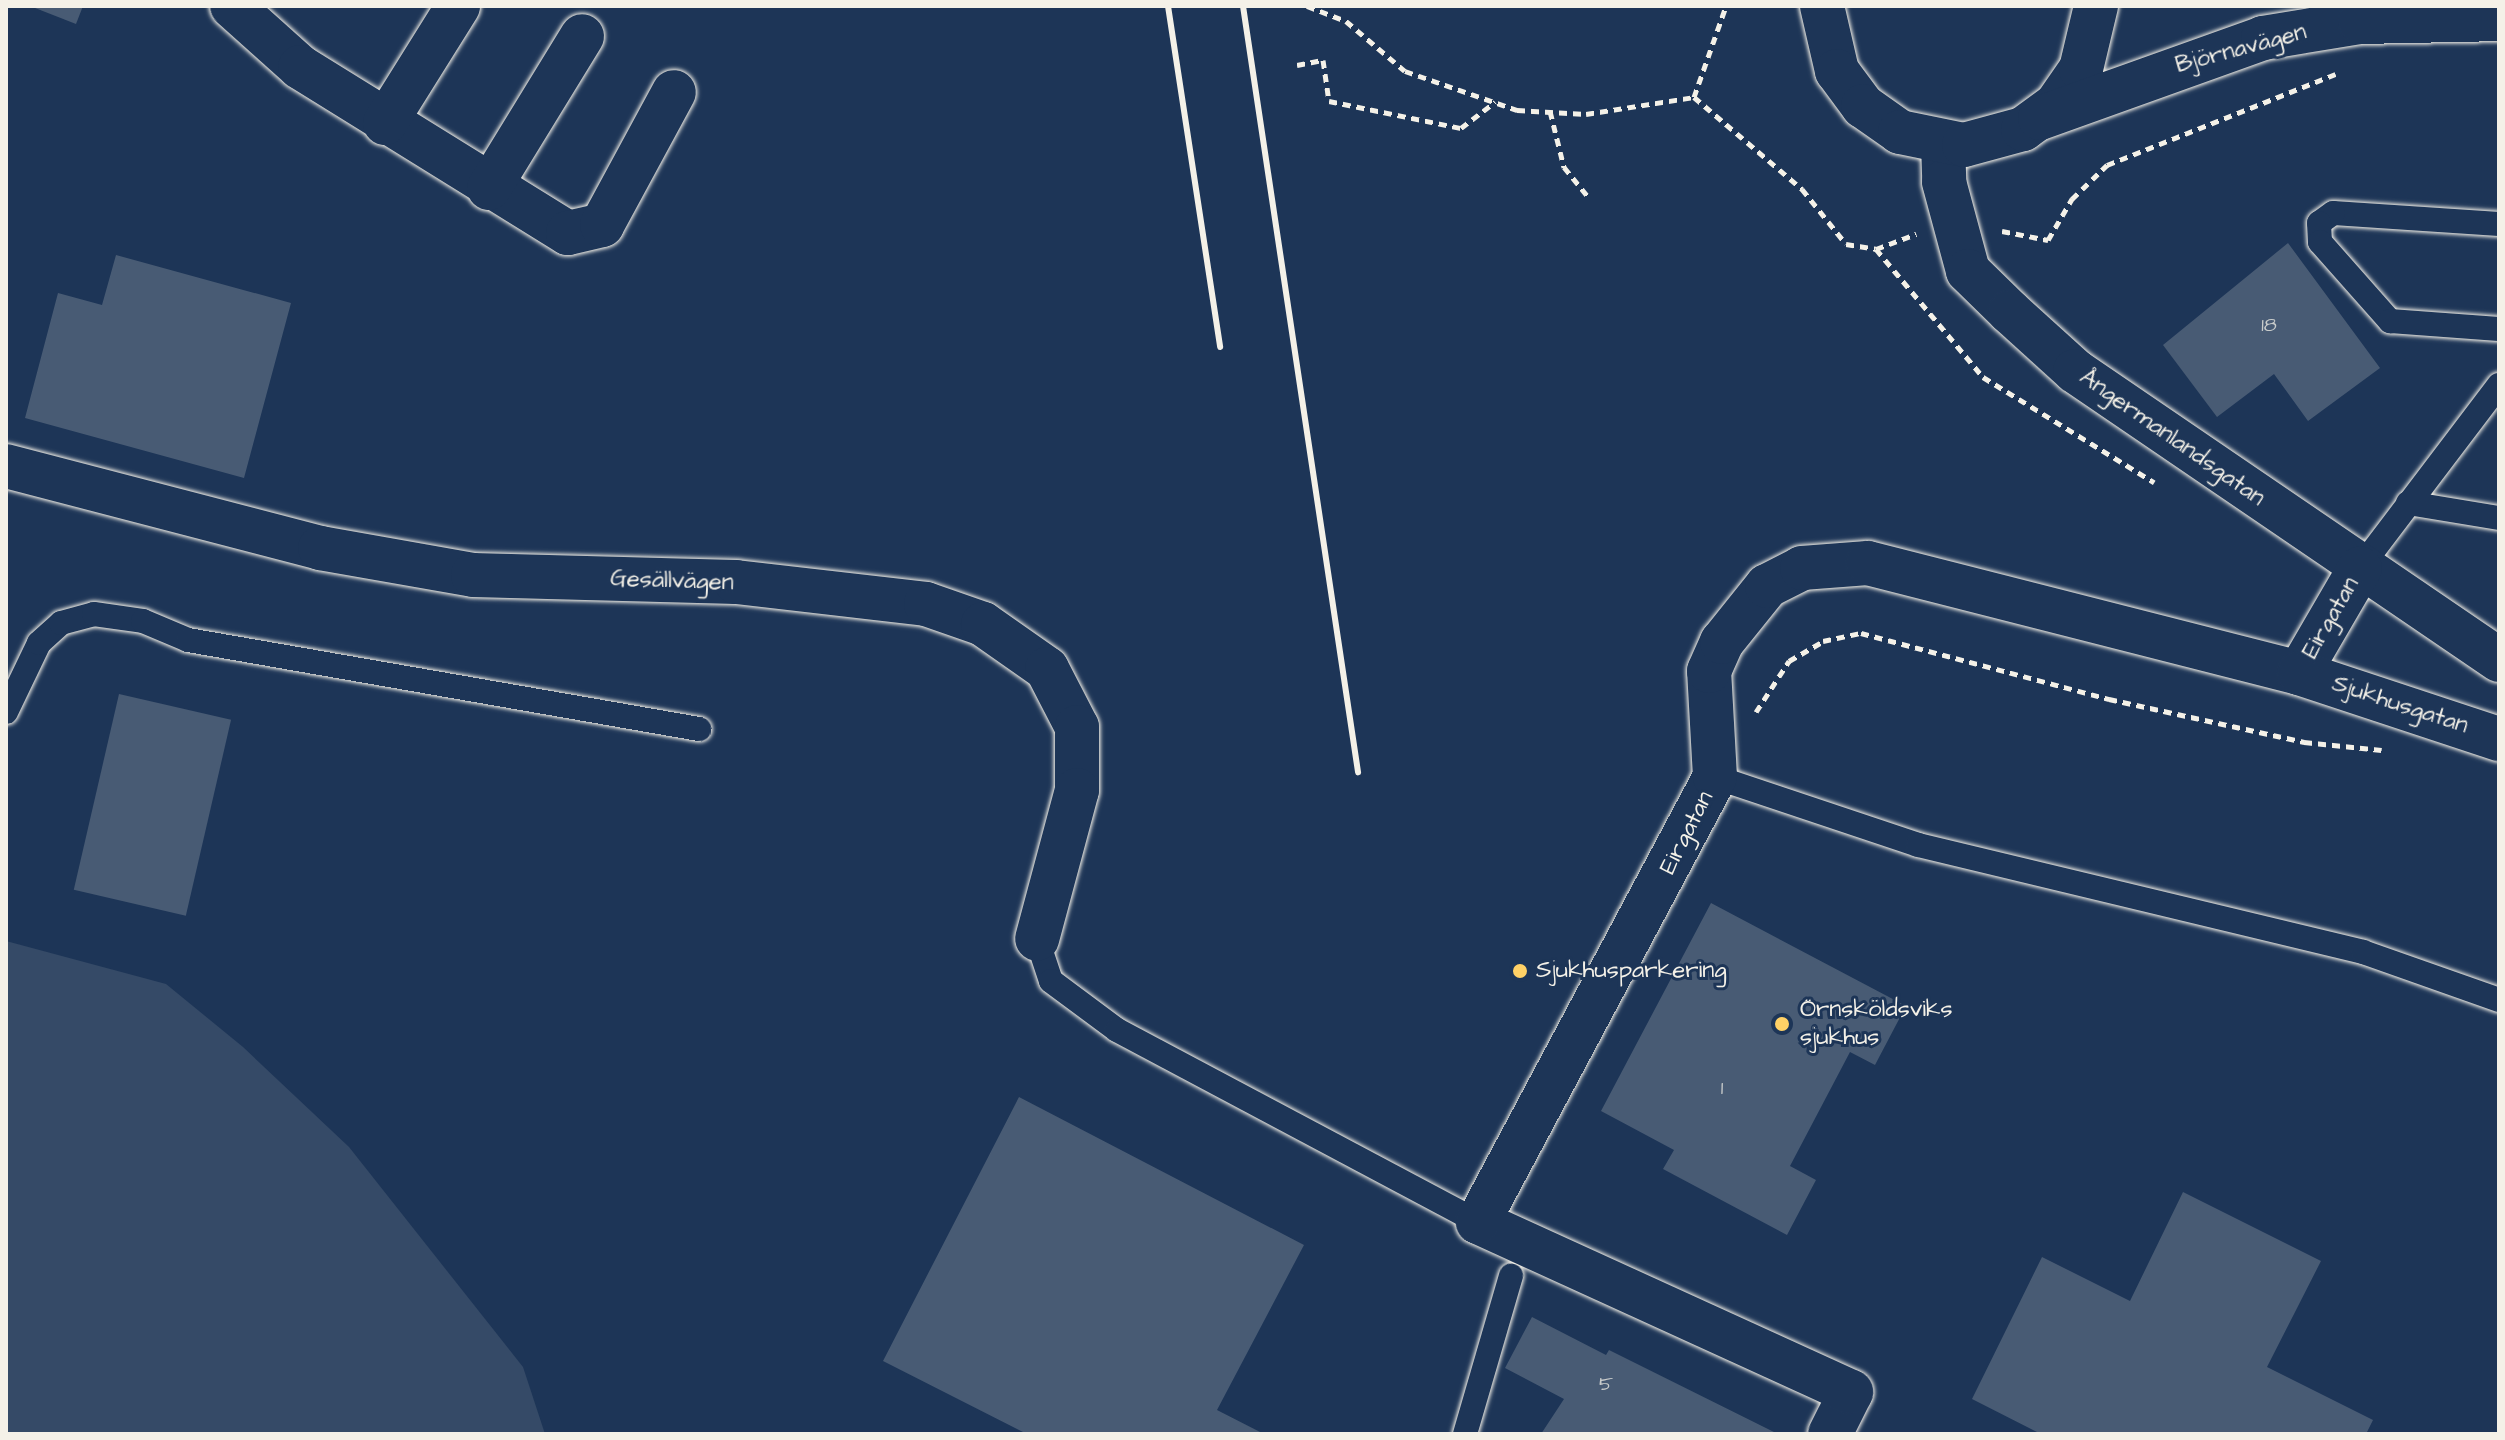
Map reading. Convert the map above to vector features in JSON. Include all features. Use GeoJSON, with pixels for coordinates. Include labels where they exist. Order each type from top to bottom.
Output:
{"type":"FeatureCollection","features":[{"type":"Feature","properties":{"kind":"street"},"geometry":{"type":"LineString","coordinates":[[232,6],[300,67],[489,188],[568,233],[588,232],[602,225],[674,92]]}},
{"type":"Feature","properties":{"kind":"street"},"geometry":{"type":"LineString","coordinates":[[385,123],[458,6]]}},
{"type":"Feature","properties":{"kind":"street","name":"Björnavägen"},"geometry":{"type":"LineString","coordinates":[[1822,6],[1833,60],[1863,106],[1900,132],[1943,144],[1984,142],[2040,118],[2263,38],[2360,22],[2499,19]]}},
{"type":"Feature","properties":{"kind":"street"},"geometry":{"type":"LineString","coordinates":[[2040,118],[2081,69],[2096,6]]}},
{"type":"Feature","properties":{"kind":"street"},"geometry":{"type":"LineString","coordinates":[[489,188],[582,36]]}},
{"type":"Feature","properties":{"kind":"street","name":"Ångermanlandsgatan"},"geometry":{"type":"LineString","coordinates":[[1943,144],[1952,221],[1968,271],[1989,293],[2075,371],[2499,660]]}},
{"type":"Feature","properties":{"kind":"street","name":"Gesällvägen"},"geometry":{"type":"LineString","coordinates":[[6,466],[320,548],[473,575],[736,582],[926,604],[983,624],[1047,669],[1077,727],[1077,790],[1037,939]]}},
{"type":"Feature","properties":{"kind":"street","name":"Eirgatan"},"geometry":{"type":"LineString","coordinates":[[1478,1222],[1715,777],[1709,671],[1745,609],[1767,586],[1802,568],[1868,563],[2299,673],[2360,568]]}},
{"type":"Feature","properties":{"kind":"street","name":"Sjukhusgatan"},"geometry":{"type":"LineString","coordinates":[[2299,673],[2428,713],[2499,739]]}},
{"type":"Feature","properties":{"kind":"street"},"geometry":{"type":"LineString","coordinates":[[1478,1222],[1851,1392],[1830,1434]]}},
{"type":"Feature","properties":{"kind":"lane"},"geometry":{"type":"LineString","coordinates":[[2499,224],[2333,213],[2319,223],[2320,242],[2390,321],[2499,329]]}},
{"type":"Feature","properties":{"kind":"lane"},"geometry":{"type":"LineString","coordinates":[[2360,568],[2499,385]]}},
{"type":"Feature","properties":{"kind":"lane"},"geometry":{"type":"LineString","coordinates":[[2408,503],[2499,518]]}},
{"type":"Feature","properties":{"kind":"lane"},"geometry":{"type":"LineString","coordinates":[[6,712],[39,643],[61,623],[94,614],[143,621],[188,640],[699,729]]}},
{"type":"Feature","properties":{"kind":"lane"},"geometry":{"type":"LineString","coordinates":[[1715,777],[1918,845],[2363,952],[2499,1000]]}},
{"type":"Feature","properties":{"kind":"lane"},"geometry":{"type":"LineString","coordinates":[[1037,939],[1051,981],[1117,1030],[1478,1222]]}},
{"type":"Feature","properties":{"kind":"lane"},"geometry":{"type":"LineString","coordinates":[[1465,1434],[1511,1276]]}},
{"type":"Feature","properties":{"kind":"path"},"geometry":{"type":"LineString","coordinates":[[1307,6],[1346,21]]}},
{"type":"Feature","properties":{"kind":"path"},"geometry":{"type":"LineString","coordinates":[[1694,97],[1726,6]]}},
{"type":"Feature","properties":{"kind":"path"},"geometry":{"type":"LineString","coordinates":[[1297,65],[1323,60],[1329,101],[1461,128],[1495,102]]}},
{"type":"Feature","properties":{"kind":"path"},"geometry":{"type":"LineString","coordinates":[[1550,111],[1564,167],[1588,197]]}},
{"type":"Feature","properties":{"kind":"path"},"geometry":{"type":"LineString","coordinates":[[1752,720],[1789,661],[1823,641],[1861,633],[2304,742],[2387,750],[2428,713]]}},
{"type":"Feature","properties":{"kind":"shaded area"},"geometry":{"type":"Polygon","coordinates":[[[6,941],[166,984],[243,1047],[349,1147],[523,1367],[545,1434],[6,1434],[6,941]]]}},
{"type":"Feature","properties":{"kind":"building"},"geometry":{"type":"Polygon","coordinates":[[[30,6],[83,6],[76,24],[30,6]]]}},
{"type":"Feature","properties":{"kind":"building"},"geometry":{"type":"Polygon","coordinates":[[[2288,243],[2380,368],[2308,421],[2274,374],[2217,417],[2163,345],[2288,243]]]}},
{"type":"Feature","properties":{"kind":"building"},"geometry":{"type":"Polygon","coordinates":[[[116,255],[291,303],[244,478],[25,418],[58,293],[102,305],[116,255]]]}},
{"type":"Feature","properties":{"kind":"building"},"geometry":{"type":"Polygon","coordinates":[[[119,694],[231,720],[186,916],[74,890],[119,694]]]}},
{"type":"Feature","properties":{"kind":"building"},"geometry":{"type":"Polygon","coordinates":[[[1711,903],[1906,1006],[1875,1065],[1850,1052],[1790,1166],[1816,1180],[1787,1235],[1663,1169],[1674,1150],[1601,1111],[1711,903]]]}},
{"type":"Feature","properties":{"kind":"building"},"geometry":{"type":"Polygon","coordinates":[[[1019,1097],[1304,1245],[1217,1410],[1264,1434],[1027,1434],[883,1361],[1019,1097]]]}},
{"type":"Feature","properties":{"kind":"building"},"geometry":{"type":"Polygon","coordinates":[[[2183,1192],[2321,1261],[2267,1367],[2373,1420],[2366,1434],[2041,1434],[1972,1399],[2042,1257],[2130,1301],[2183,1192]]]}},
{"type":"Feature","properties":{"kind":"building"},"geometry":{"type":"Polygon","coordinates":[[[1532,1317],[1606,1355],[1609,1350],[1778,1434],[1541,1434],[1564,1399],[1505,1368],[1532,1317]]]}},
{"type":"Feature","properties":{"kind":"railway"},"geometry":{"type":"LineString","coordinates":[[1168,6],[1220,347]]}},
{"type":"Feature","properties":{"kind":"railway"},"geometry":{"type":"LineString","coordinates":[[1243,6],[1358,772]]}},
{"type":"Feature","properties":{"kind":"place","name":"Sjukhusparkering"},"geometry":{"type":"Point","coordinates":[1520,971]}},
{"type":"Feature","properties":{"kind":"place","name":"Örnsköldsviks sjukhus"},"geometry":{"type":"Point","coordinates":[1782,1024]}}]}
